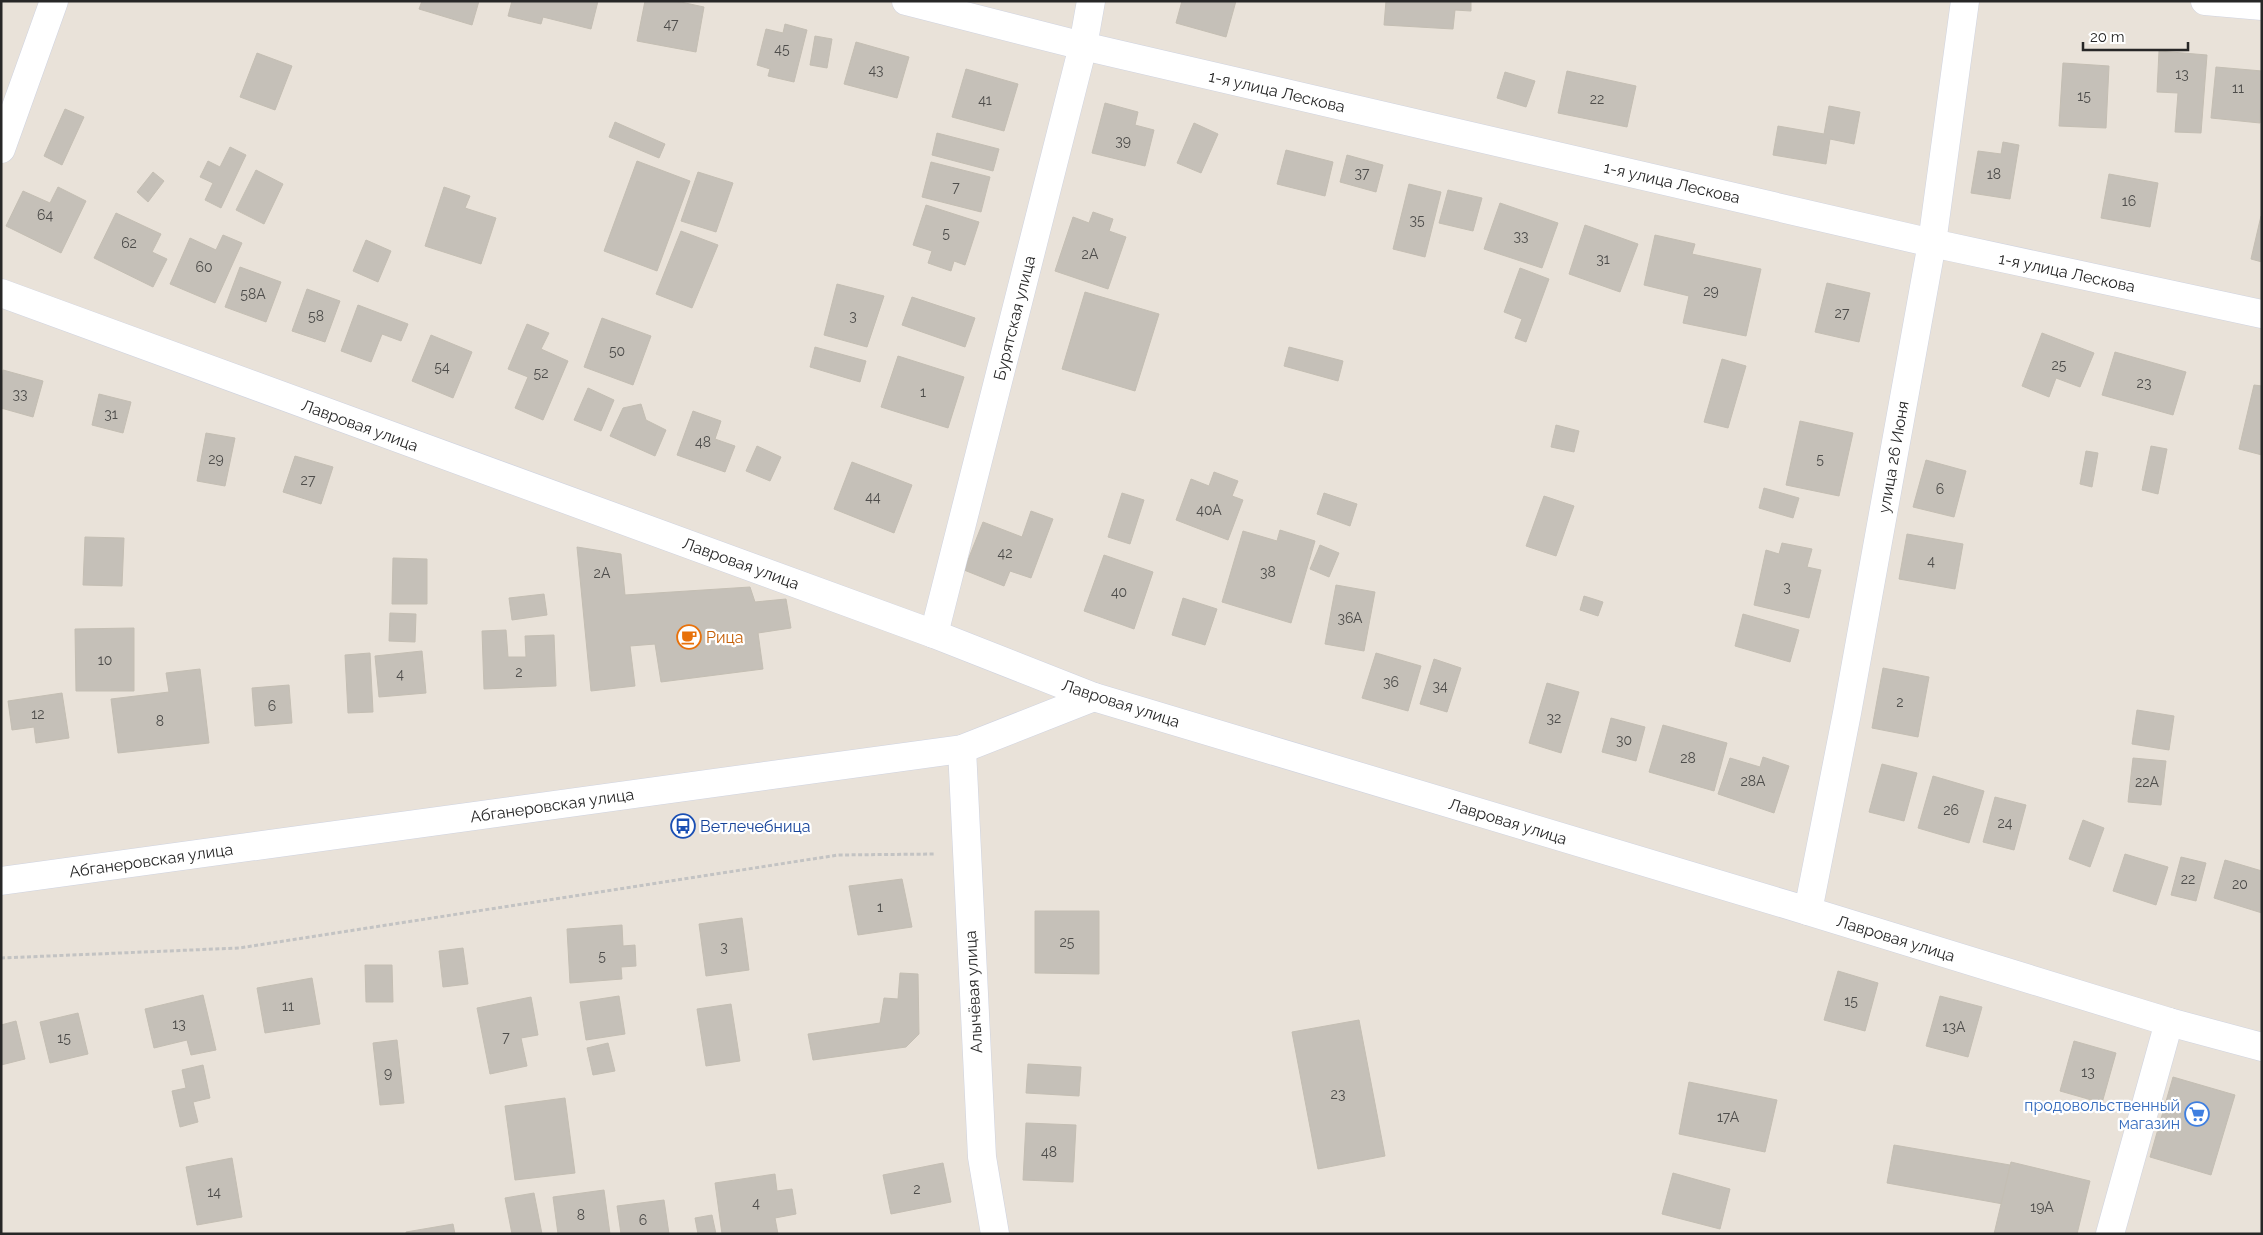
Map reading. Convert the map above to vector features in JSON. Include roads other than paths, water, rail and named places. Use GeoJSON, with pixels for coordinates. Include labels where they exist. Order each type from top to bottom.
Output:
{"type":"FeatureCollection","features":[{"type":"Feature","properties":{"kind":"street"},"geometry":{"type":"LineString","coordinates":[[1,149],[54,1]]}},
{"type":"Feature","properties":{"kind":"street","name":"1-я улица Лескова"},"geometry":{"type":"LineString","coordinates":[[906,1],[1082,46],[1932,243],[2262,314]]}},
{"type":"Feature","properties":{"kind":"street","name":"Бурятская улица"},"geometry":{"type":"LineString","coordinates":[[934,634],[1082,46],[1091,1]]}},
{"type":"Feature","properties":{"kind":"street","name":"улица 26 Июня"},"geometry":{"type":"LineString","coordinates":[[1808,910],[1847,714],[1932,243],[1965,1]]}},
{"type":"Feature","properties":{"kind":"street"},"geometry":{"type":"LineString","coordinates":[[2205,1],[2262,6]]}},
{"type":"Feature","properties":{"kind":"street","name":"Лавровая улица"},"geometry":{"type":"LineString","coordinates":[[1,294],[934,634],[1094,697],[1808,910],[2169,1022],[2262,1048]]}},
{"type":"Feature","properties":{"kind":"street","name":"Абганеровская улица"},"geometry":{"type":"LineString","coordinates":[[1,881],[962,749],[1094,697]]}},
{"type":"Feature","properties":{"kind":"street","name":"Алычёвая улица"},"geometry":{"type":"LineString","coordinates":[[962,749],[982,1157],[995,1234]]}},
{"type":"Feature","properties":{"kind":"street"},"geometry":{"type":"LineString","coordinates":[[2110,1234],[2169,1022]]}},
{"type":"Feature","properties":{"kind":"place","name":"Рица"},"geometry":{"type":"Point","coordinates":[689,637]}},
{"type":"Feature","properties":{"kind":"place","name":"Ветлечебница"},"geometry":{"type":"Point","coordinates":[683,826]}},
{"type":"Feature","properties":{"kind":"place","name":"продовольственный магазин"},"geometry":{"type":"Point","coordinates":[2197,1114]}}]}
